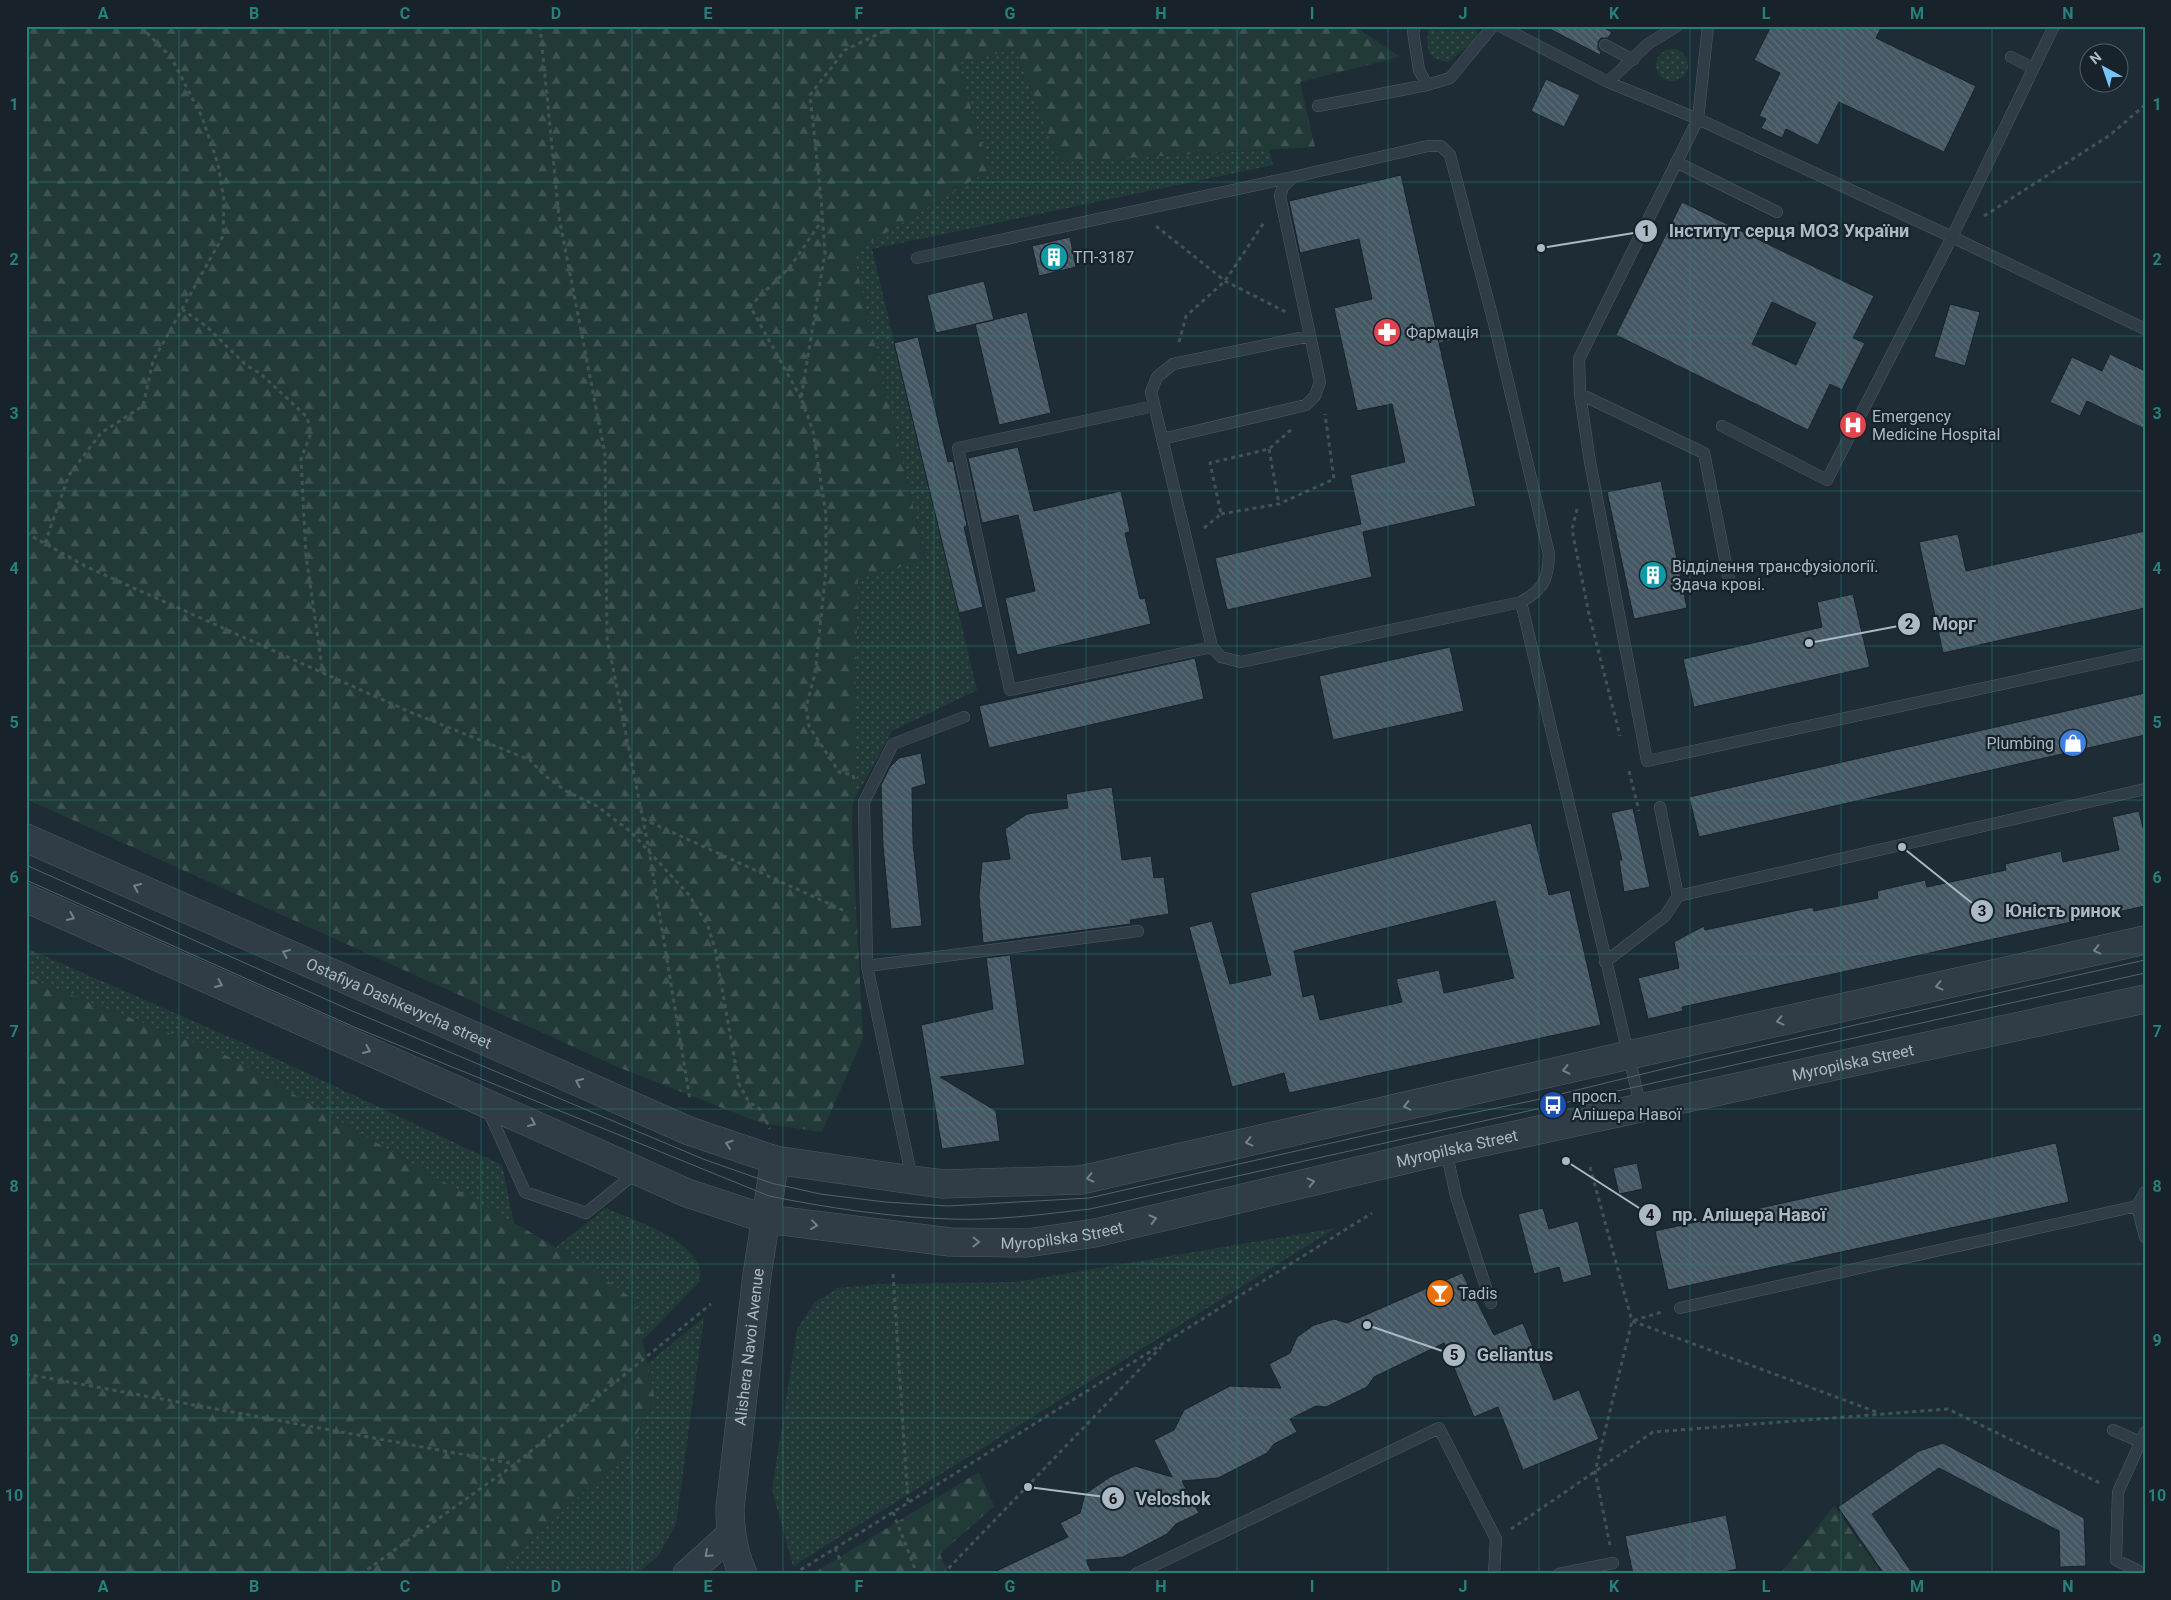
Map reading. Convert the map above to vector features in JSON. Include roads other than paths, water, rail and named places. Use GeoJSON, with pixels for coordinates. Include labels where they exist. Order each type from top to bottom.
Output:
{"type":"FeatureCollection","features":[{"type":"Feature","properties":{"kind":"street","name":"Ostafiya Dashkevycha street"},"geometry":{"type":"LineString","coordinates":[[26,838],[689,1131],[774,1148]]}},
{"type":"Feature","properties":{"kind":"street"},"geometry":{"type":"LineString","coordinates":[[26,898],[687,1193],[766,1219]]}},
{"type":"Feature","properties":{"kind":"street"},"geometry":{"type":"LineString","coordinates":[[774,1148],[912,1180],[944,1184],[1081,1180],[2145,940]]}},
{"type":"Feature","properties":{"kind":"street","name":"Myropilska Street"},"geometry":{"type":"LineString","coordinates":[[766,1219],[950,1242],[1027,1243],[1095,1233],[1446,1150],[2144,1001]]}},
{"type":"Feature","properties":{"kind":"street","name":"Alishera Navoi Avenue"},"geometry":{"type":"LineString","coordinates":[[743,1574],[736,1559],[730,1535],[731,1500],[774,1148]]}},
{"type":"Feature","properties":{"kind":"street"},"geometry":{"type":"LineString","coordinates":[[686,1574],[730,1535]]}},
{"type":"Feature","properties":{"kind":"lane"},"geometry":{"type":"LineString","coordinates":[[1415,26],[1414,32],[1419,70],[1427,86]]}},
{"type":"Feature","properties":{"kind":"lane"},"geometry":{"type":"LineString","coordinates":[[1318,106],[1427,86],[1450,78],[1493,26]]}},
{"type":"Feature","properties":{"kind":"lane"},"geometry":{"type":"LineString","coordinates":[[1500,26],[1608,82],[1698,119],[2145,329]]}},
{"type":"Feature","properties":{"kind":"lane"},"geometry":{"type":"LineString","coordinates":[[1608,82],[1648,44],[1677,26]]}},
{"type":"Feature","properties":{"kind":"lane"},"geometry":{"type":"LineString","coordinates":[[1708,26],[1698,119],[1579,358],[1580,394],[1592,472],[1648,761],[2145,653]]}},
{"type":"Feature","properties":{"kind":"lane"},"geometry":{"type":"LineString","coordinates":[[1722,426],[1826,480],[1952,237],[2054,26]]}},
{"type":"Feature","properties":{"kind":"lane"},"geometry":{"type":"LineString","coordinates":[[1605,45],[1633,60]]}},
{"type":"Feature","properties":{"kind":"lane"},"geometry":{"type":"LineString","coordinates":[[2011,57],[2033,68]]}},
{"type":"Feature","properties":{"kind":"lane"},"geometry":{"type":"LineString","coordinates":[[916,258],[1138,211],[1428,146],[1441,146],[1450,155],[1496,327],[1549,554],[1548,573],[1536,593],[1521,602],[1241,662],[1221,657],[1212,647],[1151,392],[1157,377],[1173,364],[1310,336]]}},
{"type":"Feature","properties":{"kind":"lane"},"geometry":{"type":"LineString","coordinates":[[1676,162],[1778,212]]}},
{"type":"Feature","properties":{"kind":"lane"},"geometry":{"type":"LineString","coordinates":[[1162,439],[1306,405],[1315,396],[1320,382],[1280,196],[1283,187],[1293,177]]}},
{"type":"Feature","properties":{"kind":"lane"},"geometry":{"type":"LineString","coordinates":[[1580,394],[1704,453],[1730,584]]}},
{"type":"Feature","properties":{"kind":"lane"},"geometry":{"type":"LineString","coordinates":[[1154,406],[958,448],[1010,690],[1212,647]]}},
{"type":"Feature","properties":{"kind":"lane"},"geometry":{"type":"LineString","coordinates":[[1521,602],[1641,1108]]}},
{"type":"Feature","properties":{"kind":"lane"},"geometry":{"type":"LineString","coordinates":[[912,1180],[867,966],[864,802],[893,744],[964,717]]}},
{"type":"Feature","properties":{"kind":"lane"},"geometry":{"type":"LineString","coordinates":[[1678,896],[2145,789]]}},
{"type":"Feature","properties":{"kind":"lane"},"geometry":{"type":"LineString","coordinates":[[1605,962],[1666,916],[1678,896],[1660,807]]}},
{"type":"Feature","properties":{"kind":"lane"},"geometry":{"type":"LineString","coordinates":[[867,966],[1138,931]]}},
{"type":"Feature","properties":{"kind":"lane"},"geometry":{"type":"LineString","coordinates":[[485,1102],[525,1192],[586,1213],[639,1171]]}},
{"type":"Feature","properties":{"kind":"lane"},"geometry":{"type":"LineString","coordinates":[[1446,1150],[1456,1196],[1491,1303]]}},
{"type":"Feature","properties":{"kind":"lane"},"geometry":{"type":"LineString","coordinates":[[2145,1192],[2137,1206],[2145,1237]]}},
{"type":"Feature","properties":{"kind":"lane"},"geometry":{"type":"LineString","coordinates":[[1680,1308],[2137,1206]]}},
{"type":"Feature","properties":{"kind":"lane"},"geometry":{"type":"LineString","coordinates":[[1136,1574],[1439,1428],[1496,1539],[1494,1574]]}},
{"type":"Feature","properties":{"kind":"lane"},"geometry":{"type":"LineString","coordinates":[[2113,1430],[2143,1440],[2118,1492],[2116,1560],[2145,1574]]}},
{"type":"Feature","properties":{"kind":"lane"},"geometry":{"type":"LineString","coordinates":[[1560,1574],[1614,1562]]}},
{"type":"Feature","properties":{"kind":"tram line"},"geometry":{"type":"LineString","coordinates":[[26,865],[350,1010],[703,1159],[771,1183],[820,1194],[885,1202],[948,1206],[1089,1198],[1389,1130],[1536,1100],[1704,1059],[2145,960]]}},
{"type":"Feature","properties":{"kind":"tram line"},"geometry":{"type":"LineString","coordinates":[[26,880],[354,1027],[769,1196],[859,1211],[950,1219],[1002,1218],[1090,1209],[2145,973]]}},
{"type":"Feature","properties":{"kind":"place","name":"Інститут серця МОЗ України"},"geometry":{"type":"Point","coordinates":[1541,248]}},
{"type":"Feature","properties":{"kind":"place","name":"ТП-3187"},"geometry":{"type":"Point","coordinates":[1054,257]}},
{"type":"Feature","properties":{"kind":"place","name":"Фармація"},"geometry":{"type":"Point","coordinates":[1387,332]}},
{"type":"Feature","properties":{"kind":"place","name":"Emergency Medicine Hospital"},"geometry":{"type":"Point","coordinates":[1853,425]}},
{"type":"Feature","properties":{"kind":"place","name":"Відділення трансфузіології. Здача крові."},"geometry":{"type":"Point","coordinates":[1653,575]}},
{"type":"Feature","properties":{"kind":"place","name":"Морг"},"geometry":{"type":"Point","coordinates":[1809,643]}},
{"type":"Feature","properties":{"kind":"place","name":"Plumbing"},"geometry":{"type":"Point","coordinates":[2073,743]}},
{"type":"Feature","properties":{"kind":"place","name":"Юність ринок"},"geometry":{"type":"Point","coordinates":[1902,847]}},
{"type":"Feature","properties":{"kind":"place","name":"просп. Алішера Навої"},"geometry":{"type":"Point","coordinates":[1553,1105]}},
{"type":"Feature","properties":{"kind":"place","name":"пр. Алішера Навої"},"geometry":{"type":"Point","coordinates":[1566,1161]}},
{"type":"Feature","properties":{"kind":"place","name":"Tadis"},"geometry":{"type":"Point","coordinates":[1440,1293]}},
{"type":"Feature","properties":{"kind":"place","name":"Geliantus"},"geometry":{"type":"Point","coordinates":[1367,1325]}},
{"type":"Feature","properties":{"kind":"place","name":"Veloshok"},"geometry":{"type":"Point","coordinates":[1028,1487]}}]}
